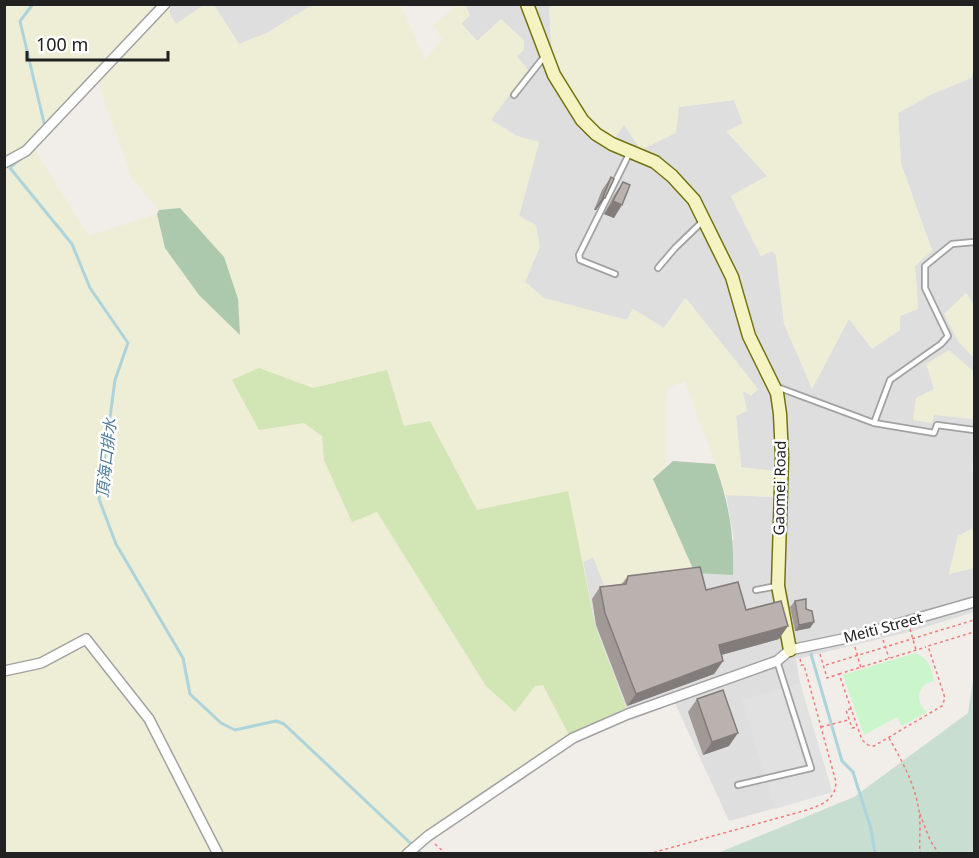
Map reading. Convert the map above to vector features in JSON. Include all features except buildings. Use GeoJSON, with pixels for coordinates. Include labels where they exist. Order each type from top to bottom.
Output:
{"type":"FeatureCollection","features":[{"type":"Feature","properties":{"kind":"street"},"geometry":{"type":"LineString","coordinates":[[4,163],[26,151],[165,4]]}},
{"type":"Feature","properties":{"kind":"street","name":"Gaomei Road"},"geometry":{"type":"LineString","coordinates":[[527,4],[554,75],[582,120],[596,134],[655,162],[672,176],[693,200],[732,277],[749,336],[777,393],[782,457],[778,585],[795,653]]}},
{"type":"Feature","properties":{"kind":"street","name":"Meiti Street"},"geometry":{"type":"LineString","coordinates":[[795,653],[975,602]]}},
{"type":"Feature","properties":{"kind":"street"},"geometry":{"type":"LineString","coordinates":[[4,671],[41,663],[86,639],[149,719],[218,854]]}},
{"type":"Feature","properties":{"kind":"street"},"geometry":{"type":"LineString","coordinates":[[407,854],[573,738],[628,714],[795,653]]}},
{"type":"Feature","properties":{"kind":"lane"},"geometry":{"type":"LineString","coordinates":[[514,95],[546,55]]}},
{"type":"Feature","properties":{"kind":"lane"},"geometry":{"type":"LineString","coordinates":[[615,274],[580,260],[579,255],[630,151]]}},
{"type":"Feature","properties":{"kind":"lane"},"geometry":{"type":"LineString","coordinates":[[658,268],[704,220]]}},
{"type":"Feature","properties":{"kind":"lane"},"geometry":{"type":"LineString","coordinates":[[874,423],[890,380],[941,344],[948,336],[925,288],[925,266],[952,244],[975,242]]}},
{"type":"Feature","properties":{"kind":"lane"},"geometry":{"type":"LineString","coordinates":[[773,385],[874,423],[934,433],[937,425],[975,430]]}},
{"type":"Feature","properties":{"kind":"lane"},"geometry":{"type":"LineString","coordinates":[[756,590],[778,585]]}},
{"type":"Feature","properties":{"kind":"lane"},"geometry":{"type":"LineString","coordinates":[[738,785],[811,768],[777,661]]}},
{"type":"Feature","properties":{"kind":"path"},"geometry":{"type":"LineString","coordinates":[[826,665],[975,620]]}},
{"type":"Feature","properties":{"kind":"path"},"geometry":{"type":"LineString","coordinates":[[818,645],[827,678],[975,632]]}},
{"type":"Feature","properties":{"kind":"path"},"geometry":{"type":"LineString","coordinates":[[913,639],[916,650]]}},
{"type":"Feature","properties":{"kind":"path"},"geometry":{"type":"LineString","coordinates":[[839,675],[862,740],[874,746],[942,706],[945,698],[928,646]]}},
{"type":"Feature","properties":{"kind":"path"},"geometry":{"type":"LineString","coordinates":[[885,647],[889,659]]}},
{"type":"Feature","properties":{"kind":"path"},"geometry":{"type":"LineString","coordinates":[[648,854],[823,804],[832,797],[836,782],[804,665],[801,665],[795,653]]}},
{"type":"Feature","properties":{"kind":"path"},"geometry":{"type":"LineString","coordinates":[[858,655],[861,668]]}},
{"type":"Feature","properties":{"kind":"path"},"geometry":{"type":"LineString","coordinates":[[851,708],[846,710],[852,728],[857,727]]}},
{"type":"Feature","properties":{"kind":"path"},"geometry":{"type":"LineString","coordinates":[[821,727],[849,719]]}},
{"type":"Feature","properties":{"kind":"path"},"geometry":{"type":"LineString","coordinates":[[888,737],[912,783],[919,812],[930,840],[939,854]]}},
{"type":"Feature","properties":{"kind":"path"},"geometry":{"type":"LineString","coordinates":[[919,812],[920,854]]}},
{"type":"Feature","properties":{"kind":"path"},"geometry":{"type":"LineString","coordinates":[[430,838],[446,854]]}},
{"type":"Feature","properties":{"kind":"shaded area"},"geometry":{"type":"Polygon","coordinates":[[[169,5],[204,5],[176,24],[170,15],[169,5]]]}},
{"type":"Feature","properties":{"kind":"shaded area"},"geometry":{"type":"Polygon","coordinates":[[[214,5],[312,5],[267,33],[239,44],[214,5]]]}},
{"type":"Feature","properties":{"kind":"shaded area"},"geometry":{"type":"Polygon","coordinates":[[[465,5],[549,5],[552,57],[624,124],[679,107],[734,100],[743,124],[727,132],[767,176],[731,196],[761,256],[772,251],[776,255],[784,323],[900,316],[918,308],[915,266],[932,250],[901,164],[898,113],[932,94],[971,78],[974,69],[974,306],[967,294],[958,341],[974,358],[972,471],[974,473],[974,528],[958,536],[949,574],[974,568],[974,612],[913,631],[796,659],[800,683],[832,792],[729,821],[675,703],[632,720],[626,708],[595,625],[583,561],[593,557],[734,540],[726,495],[773,497],[741,467],[736,416],[685,298],[664,328],[633,309],[627,320],[544,298],[525,282],[540,246],[519,216],[539,142],[517,136],[491,120],[527,70],[477,41],[461,23],[470,15],[465,5]]]}},
{"type":"Feature","properties":{"kind":"shaded area"},"geometry":{"type":"Polygon","coordinates":[[[800,683],[832,792],[775,809],[742,700],[800,683]]]}},
{"type":"Feature","properties":{"kind":"green space"},"geometry":{"type":"Polygon","coordinates":[[[5,5],[169,5],[170,15],[176,24],[204,5],[214,5],[239,44],[267,33],[312,5],[401,5],[425,60],[442,39],[433,24],[458,5],[465,5],[470,15],[461,24],[477,41],[501,19],[524,40],[524,50],[517,56],[528,70],[491,120],[516,136],[539,142],[519,216],[536,225],[540,246],[525,282],[544,298],[626,320],[633,309],[664,328],[686,298],[758,389],[751,396],[743,391],[747,411],[736,416],[741,467],[775,471],[773,497],[726,495],[685,381],[667,388],[666,466],[653,479],[695,573],[609,598],[593,557],[583,562],[595,625],[626,708],[569,735],[440,821],[401,853],[5,854],[5,5]],[[91,73],[31,138],[39,157],[89,236],[157,214],[165,248],[199,295],[240,334],[180,208],[159,210],[132,179],[100,88],[91,73]]]}},
{"type":"Feature","properties":{"kind":"green space"},"geometry":{"type":"Polygon","coordinates":[[[549,5],[974,5],[974,69],[971,78],[932,94],[898,113],[901,164],[932,251],[915,266],[918,309],[900,316],[900,330],[872,349],[849,319],[812,389],[784,324],[776,255],[772,251],[761,256],[731,196],[767,176],[727,131],[743,123],[734,100],[679,107],[676,133],[641,150],[624,125],[615,138],[592,124],[552,57],[549,5]]]}},
{"type":"Feature","properties":{"kind":"green space"},"geometry":{"type":"Polygon","coordinates":[[[180,208],[224,257],[238,299],[240,335],[199,295],[165,248],[157,214],[159,210],[180,208]]]}},
{"type":"Feature","properties":{"kind":"green space"},"geometry":{"type":"Polygon","coordinates":[[[966,293],[974,306],[974,358],[958,341],[944,314],[966,293]]]}},
{"type":"Feature","properties":{"kind":"green space"},"geometry":{"type":"Polygon","coordinates":[[[949,350],[974,372],[974,419],[934,415],[932,423],[913,420],[916,398],[934,389],[926,364],[949,350]]]}},
{"type":"Feature","properties":{"kind":"green space"},"geometry":{"type":"Polygon","coordinates":[[[259,368],[313,388],[387,370],[404,426],[430,421],[477,510],[568,491],[595,625],[626,708],[569,735],[543,685],[535,686],[515,712],[486,686],[377,512],[352,522],[324,460],[322,436],[304,423],[259,430],[232,380],[259,368]]]}},
{"type":"Feature","properties":{"kind":"green space"},"geometry":{"type":"Polygon","coordinates":[[[673,461],[715,464],[730,519],[733,575],[695,573],[653,479],[673,461]]]}},
{"type":"Feature","properties":{"kind":"green space"},"geometry":{"type":"Polygon","coordinates":[[[974,528],[974,568],[949,574],[958,536],[974,528]]]}},
{"type":"Feature","properties":{"kind":"green space"},"geometry":{"type":"Polygon","coordinates":[[[915,653],[929,664],[932,671],[934,681],[924,686],[919,694],[920,703],[927,712],[902,726],[897,717],[864,735],[843,675],[915,653]]]}},
{"type":"Feature","properties":{"kind":"green space"},"geometry":{"type":"Polygon","coordinates":[[[974,674],[974,853],[718,853],[854,797],[968,713],[974,674]]]}},
{"type":"Feature","properties":{"kind":"waterway","name":"頂海口排水"},"geometry":{"type":"LineString","coordinates":[[33,4],[20,21],[45,127]]}},
{"type":"Feature","properties":{"kind":"waterway","name":"頂海口排水"},"geometry":{"type":"LineString","coordinates":[[19,160],[10,168],[72,244],[90,288],[128,343],[115,380],[99,499],[116,544],[183,658],[190,694],[221,723],[235,730],[276,721],[284,724],[422,854]]}},
{"type":"Feature","properties":{"kind":"waterway"},"geometry":{"type":"LineString","coordinates":[[811,654],[842,761],[853,772],[871,829],[875,854]]}}]}
